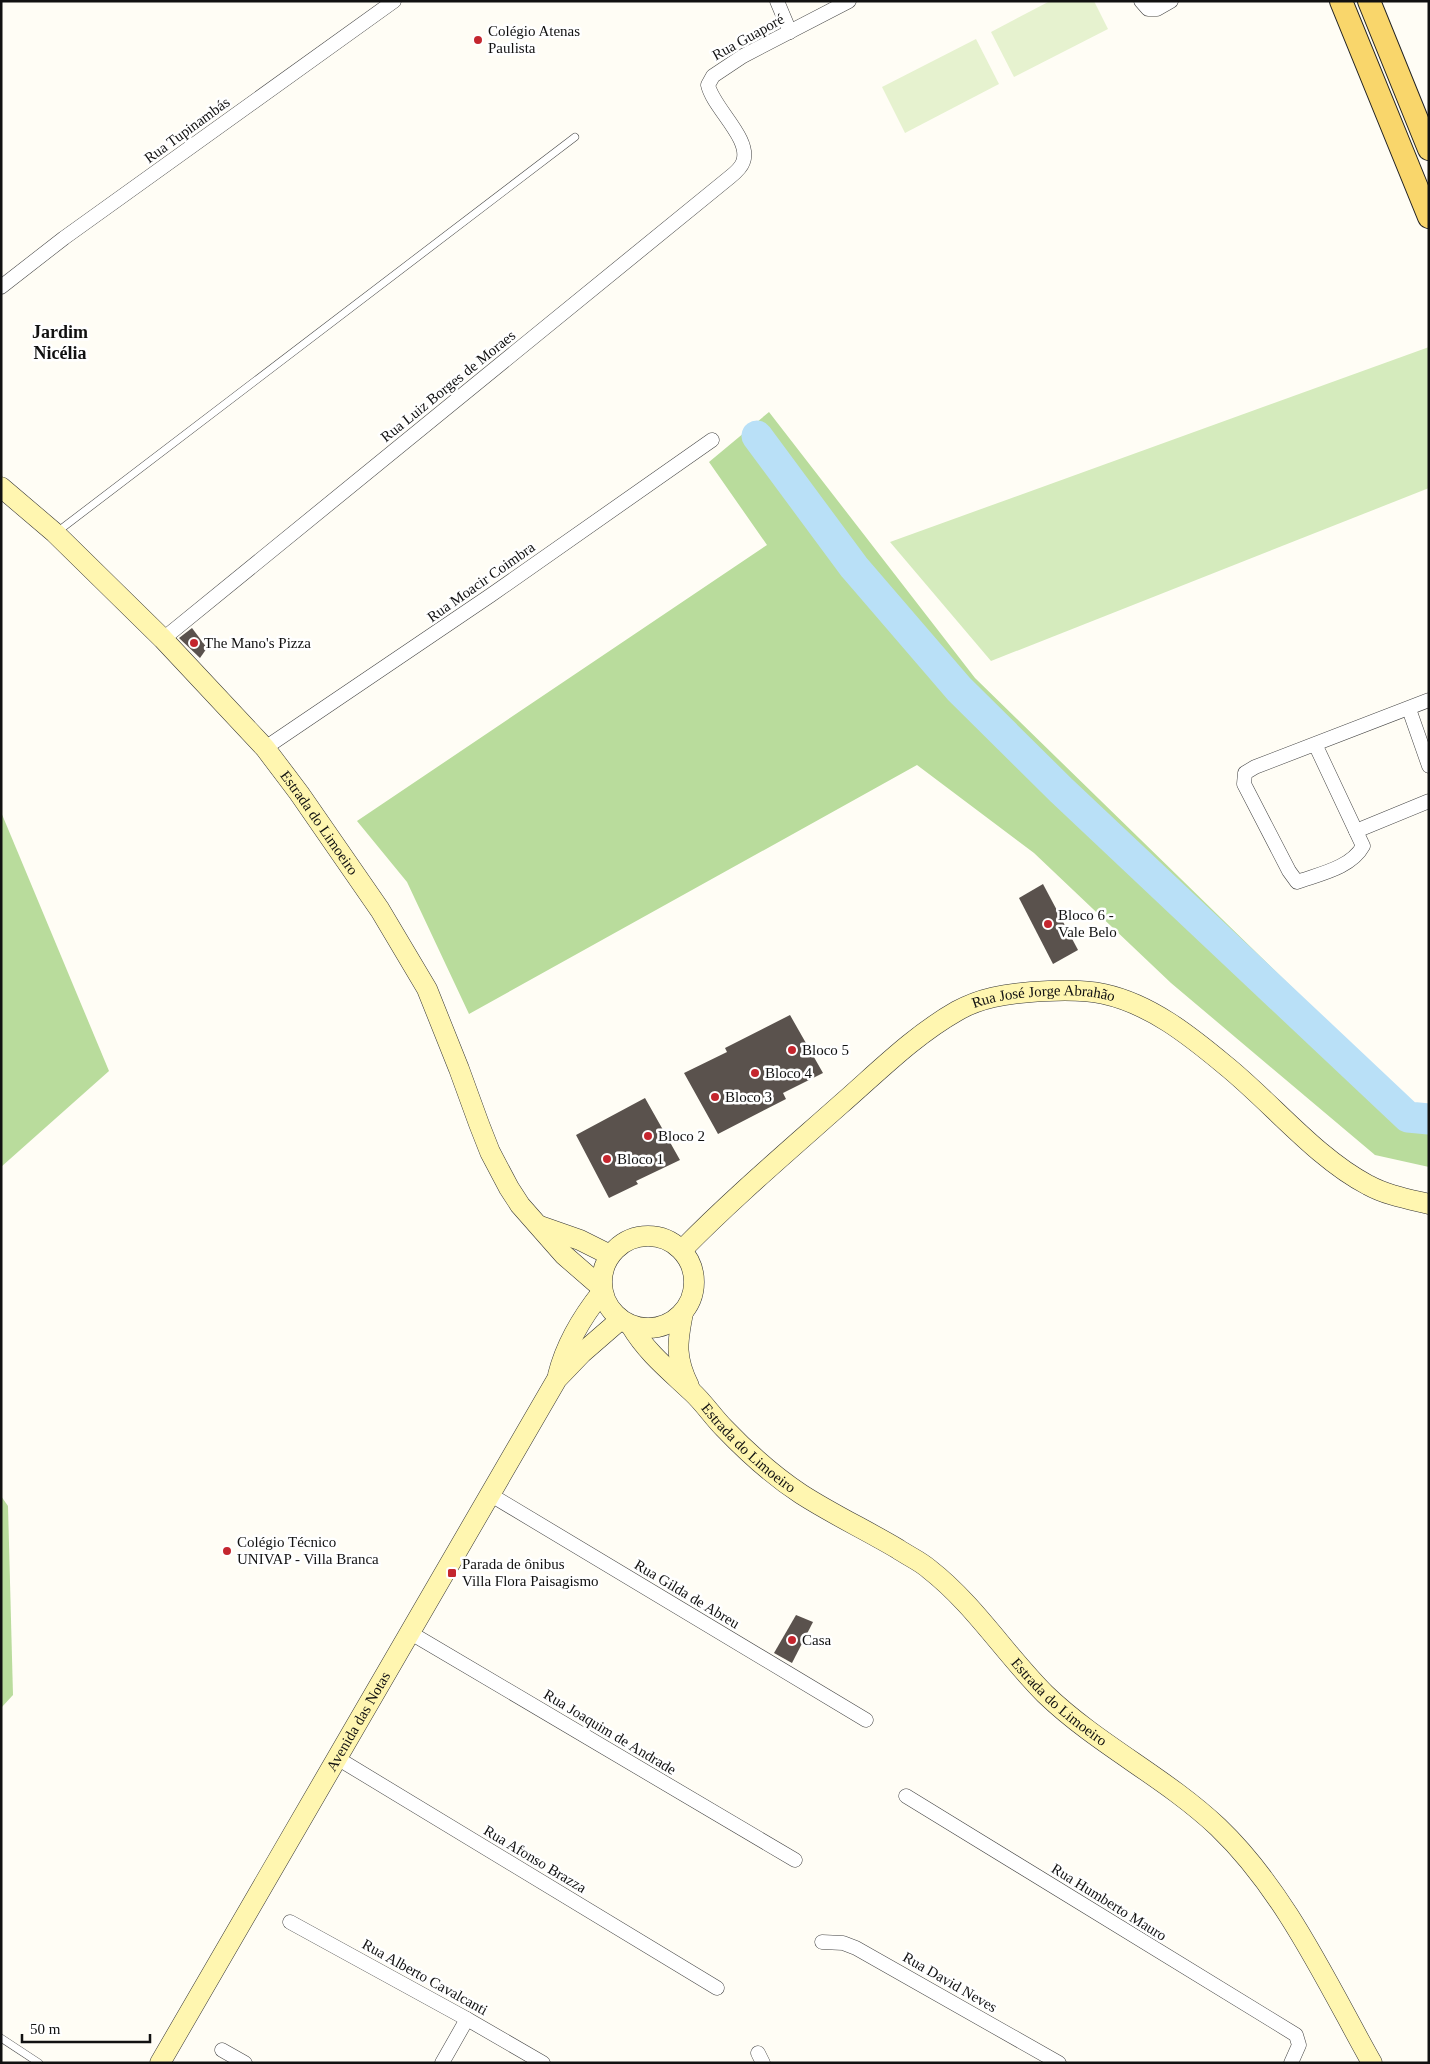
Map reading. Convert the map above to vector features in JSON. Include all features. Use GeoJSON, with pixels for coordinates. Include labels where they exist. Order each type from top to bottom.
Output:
{"type":"FeatureCollection","features":[{"type":"Feature","properties":{"kind":"main road"},"geometry":{"type":"LineString","coordinates":[[1341,1],[1429,217]]}},
{"type":"Feature","properties":{"kind":"main road"},"geometry":{"type":"LineString","coordinates":[[1369,1],[1429,149]]}},
{"type":"Feature","properties":{"kind":"main road","name":"Estrada do Limoeiro"},"geometry":{"type":"LineString","coordinates":[[1,488],[55,534],[163,640],[265,748],[340,850],[409,958],[426,989],[447,1037],[490,1152],[520,1205],[564,1255],[602,1290]]}},
{"type":"Feature","properties":{"kind":"main road","name":"Rua José Jorge Abrahão"},"geometry":{"type":"LineString","coordinates":[[682,1250],[779,1159],[902,1049],[930,1028],[959,1010],[981,1000],[999,995],[1050,990],[1104,994],[1130,1002],[1157,1015],[1225,1064],[1323,1153],[1368,1186],[1429,1204]]}},
{"type":"Feature","properties":{"kind":"main road","name":"Estrada do Limoeiro"},"geometry":{"type":"LineString","coordinates":[[540,1226],[580,1240],[610,1255]]}},
{"type":"Feature","properties":{"kind":"main road"},"geometry":{"type":"LineString","coordinates":[[602,1290],[608,1308],[626,1323],[645,1329],[659,1328],[672,1322],[683,1313],[693,1293],[693,1270],[682,1250],[665,1239],[645,1236],[632,1239],[620,1245],[610,1255]]}},
{"type":"Feature","properties":{"kind":"main road","name":"Avenida das Notas"},"geometry":{"type":"LineString","coordinates":[[160,2063],[408,1632],[557,1379],[570,1341],[602,1290],[602,1276],[610,1255]]}},
{"type":"Feature","properties":{"kind":"main road","name":"Estrada do Limoeiro"},"geometry":{"type":"LineString","coordinates":[[683,1313],[678,1339],[678,1351],[682,1372],[693,1392]]}},
{"type":"Feature","properties":{"kind":"main road","name":"Estrada do Limoeiro"},"geometry":{"type":"LineString","coordinates":[[626,1323],[651,1353],[674,1377],[693,1392],[738,1443],[761,1464],[801,1494],[927,1567],[945,1582],[1024,1670],[1065,1711],[1180,1797],[1218,1828],[1257,1871],[1286,1912],[1372,2063]]}},
{"type":"Feature","properties":{"kind":"main road","name":"Avenida das Notas"},"geometry":{"type":"LineString","coordinates":[[557,1379],[582,1353],[626,1323]]}},
{"type":"Feature","properties":{"kind":"street","name":"Rua Tupinambás"},"geometry":{"type":"LineString","coordinates":[[1,287],[64,238],[394,1]]}},
{"type":"Feature","properties":{"kind":"street"},"geometry":{"type":"LineString","coordinates":[[777,1],[790,32]]}},
{"type":"Feature","properties":{"kind":"street","name":"Rua Guaporé"},"geometry":{"type":"LineString","coordinates":[[744,151],[740,140],[710,95],[708,85],[713,76],[724,68],[849,1]]}},
{"type":"Feature","properties":{"kind":"street"},"geometry":{"type":"LineString","coordinates":[[1141,1],[1148,9],[1157,8],[1172,1]]}},
{"type":"Feature","properties":{"kind":"street","name":"Rua Luiz Borges de Moraes"},"geometry":{"type":"LineString","coordinates":[[163,640],[730,177],[743,162],[744,151]]}},
{"type":"Feature","properties":{"kind":"street","name":"Rua Moacir Coimbra"},"geometry":{"type":"LineString","coordinates":[[265,748],[491,595],[712,440]]}},
{"type":"Feature","properties":{"kind":"street"},"geometry":{"type":"LineString","coordinates":[[1314,744],[1362,846],[1358,856],[1342,865],[1297,882],[1289,871],[1244,784],[1245,773],[1255,767],[1314,744],[1409,709],[1429,700]]}},
{"type":"Feature","properties":{"kind":"street"},"geometry":{"type":"LineString","coordinates":[[1409,709],[1429,766]]}},
{"type":"Feature","properties":{"kind":"street"},"geometry":{"type":"LineString","coordinates":[[1356,831],[1429,800]]}},
{"type":"Feature","properties":{"kind":"street","name":"Rua Gilda de Abreu"},"geometry":{"type":"LineString","coordinates":[[490,1495],[866,1720]]}},
{"type":"Feature","properties":{"kind":"street","name":"Rua Joaquim de Andrade"},"geometry":{"type":"LineString","coordinates":[[408,1632],[795,1860]]}},
{"type":"Feature","properties":{"kind":"street","name":"Rua Afonso Brazza"},"geometry":{"type":"LineString","coordinates":[[337,1758],[717,1988]]}},
{"type":"Feature","properties":{"kind":"street","name":"Rua Humberto Mauro"},"geometry":{"type":"LineString","coordinates":[[906,1796],[1296,2036],[1298,2039],[1298,2051],[1291,2063]]}},
{"type":"Feature","properties":{"kind":"street","name":"Rua Alberto Cavalcanti"},"geometry":{"type":"LineString","coordinates":[[290,1922],[467,2018],[543,2063]]}},
{"type":"Feature","properties":{"kind":"street","name":"Rua David Neves"},"geometry":{"type":"LineString","coordinates":[[822,1942],[850,1944],[1059,2063]]}},
{"type":"Feature","properties":{"kind":"street"},"geometry":{"type":"LineString","coordinates":[[442,2063],[467,2018]]}},
{"type":"Feature","properties":{"kind":"street"},"geometry":{"type":"LineString","coordinates":[[222,2050],[245,2063]]}},
{"type":"Feature","properties":{"kind":"lane"},"geometry":{"type":"LineString","coordinates":[[1406,94],[1429,124]]}},
{"type":"Feature","properties":{"kind":"lane"},"geometry":{"type":"LineString","coordinates":[[55,534],[575,138]]}},
{"type":"Feature","properties":{"kind":"lane"},"geometry":{"type":"LineString","coordinates":[[1,2038],[39,2063]]}},
{"type":"Feature","properties":{"kind":"green space"},"geometry":{"type":"Polygon","coordinates":[[[1050,1],[1094,1],[1108,29],[1014,77],[991,32],[1050,1]]]}},
{"type":"Feature","properties":{"kind":"green space"},"geometry":{"type":"Polygon","coordinates":[[[976,39],[999,84],[905,133],[882,87],[976,39]]]}},
{"type":"Feature","properties":{"kind":"green space"},"geometry":{"type":"Polygon","coordinates":[[[1429,347],[1429,488],[991,661],[890,542],[1429,347]]]}},
{"type":"Feature","properties":{"kind":"green space"},"geometry":{"type":"Polygon","coordinates":[[[769,412],[975,678],[1429,1121],[1429,1167],[1375,1155],[1171,983],[1034,853],[917,765],[469,1014],[407,882],[357,821],[767,545],[709,462],[769,412]]]}},
{"type":"Feature","properties":{"kind":"green space"},"geometry":{"type":"Polygon","coordinates":[[[1,812],[109,1071],[1,1167],[1,812]]]}},
{"type":"Feature","properties":{"kind":"green space"},"geometry":{"type":"Polygon","coordinates":[[[1,1496],[8,1506],[13,1695],[1,1708],[1,1496]]]}},
{"type":"Feature","properties":{"kind":"building","name":"The Mano's Pizza"},"geometry":{"type":"Polygon","coordinates":[[[192,628],[207,648],[200,658],[179,638],[192,628]]]}},
{"type":"Feature","properties":{"kind":"building","name":"Bloco 6 - Vale Belo"},"geometry":{"type":"Polygon","coordinates":[[[1043,884],[1078,950],[1053,964],[1019,898],[1043,884]]]}},
{"type":"Feature","properties":{"kind":"building"},"geometry":{"type":"Polygon","coordinates":[[[790,1015],[823,1073],[783,1093],[786,1099],[718,1134],[684,1073],[727,1052],[725,1048],[790,1015]]]}},
{"type":"Feature","properties":{"kind":"building"},"geometry":{"type":"Polygon","coordinates":[[[645,1098],[680,1160],[636,1181],[638,1184],[609,1198],[576,1135],[645,1098]]]}},
{"type":"Feature","properties":{"kind":"building","name":"Casa"},"geometry":{"type":"Polygon","coordinates":[[[796,1615],[813,1622],[792,1663],[774,1653],[796,1615]]]}},
{"type":"Feature","properties":{"kind":"waterway"},"geometry":{"type":"LineString","coordinates":[[757,436],[854,567],[959,689],[1061,790],[1408,1117],[1429,1119]]}},
{"type":"Feature","properties":{"kind":"place","name":"Colégio Atenas Paulista"},"geometry":{"type":"Point","coordinates":[478,40]}},
{"type":"Feature","properties":{"kind":"place","name":"The Mano's Pizza"},"geometry":{"type":"Point","coordinates":[194,643]}},
{"type":"Feature","properties":{"kind":"place","name":"Bloco 6 - Vale Belo"},"geometry":{"type":"Point","coordinates":[1048,924]}},
{"type":"Feature","properties":{"kind":"place","name":"Bloco 5"},"geometry":{"type":"Point","coordinates":[792,1050]}},
{"type":"Feature","properties":{"kind":"place","name":"Bloco 4"},"geometry":{"type":"Point","coordinates":[755,1073]}},
{"type":"Feature","properties":{"kind":"place","name":"Bloco 3"},"geometry":{"type":"Point","coordinates":[715,1097]}},
{"type":"Feature","properties":{"kind":"place","name":"Bloco 2"},"geometry":{"type":"Point","coordinates":[648,1136]}},
{"type":"Feature","properties":{"kind":"place","name":"Bloco 1"},"geometry":{"type":"Point","coordinates":[607,1159]}},
{"type":"Feature","properties":{"kind":"place","name":"Colégio Técnico UNIVAP - Villa Branca"},"geometry":{"type":"Point","coordinates":[227,1551]}},
{"type":"Feature","properties":{"kind":"place","name":"Parada de ônibus Villa Flora Paisagismo"},"geometry":{"type":"Point","coordinates":[452,1573]}},
{"type":"Feature","properties":{"kind":"place","name":"Casa"},"geometry":{"type":"Point","coordinates":[792,1640]}},
{"type":"Feature","properties":{"kind":"district","name":"Jardim Nicélia"},"geometry":{"type":"Point","coordinates":[60,342]}}]}
